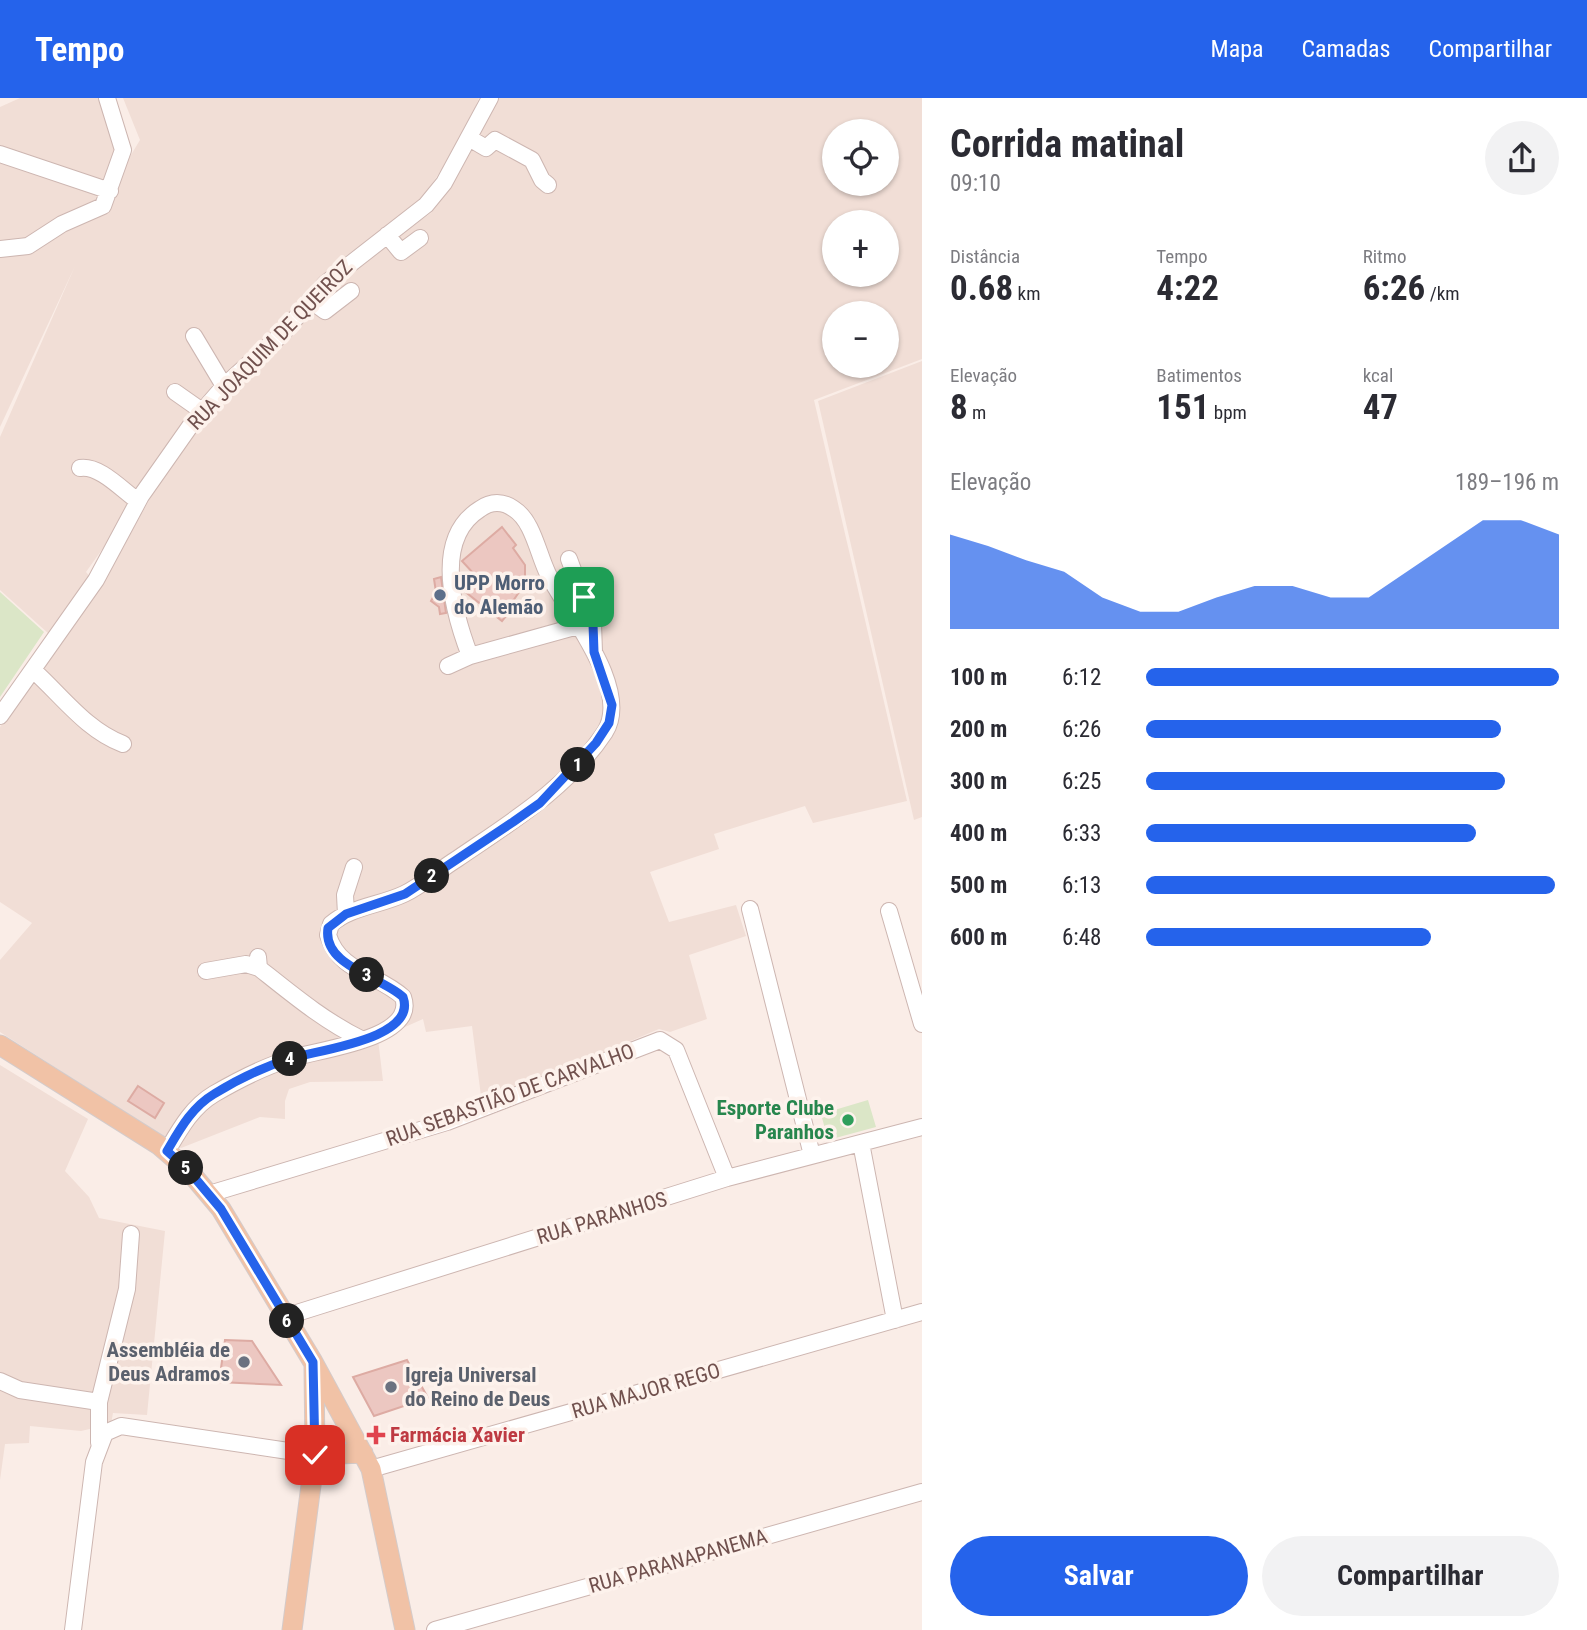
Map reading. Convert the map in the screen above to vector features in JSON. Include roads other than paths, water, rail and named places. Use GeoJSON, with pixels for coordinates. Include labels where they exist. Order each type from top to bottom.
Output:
{"type":"FeatureCollection","features":[{"type":"Feature","properties":{"kind":"main road"},"geometry":{"type":"LineString","coordinates":[[0,1045],[167,1151],[209,1194],[235,1230],[284,1318],[313,1362],[367,1461],[405,1630]]}},
{"type":"Feature","properties":{"kind":"main road"},"geometry":{"type":"LineString","coordinates":[[292,1630],[315,1455],[313,1362]]}},
{"type":"Feature","properties":{"kind":"main road"},"geometry":{"type":"LineString","coordinates":[[315,1455],[367,1461]]}},
{"type":"Feature","properties":{"kind":"street"},"geometry":{"type":"LineString","coordinates":[[0,249],[28,246],[69,220],[103,206],[122,157],[123,145],[107,98]]}},
{"type":"Feature","properties":{"kind":"street","name":"RUA JOAQUIM DE QUEIROZ"},"geometry":{"type":"LineString","coordinates":[[0,716],[96,580],[138,501],[202,411],[224,386],[282,334],[336,274],[426,205],[436,194],[490,98]]}},
{"type":"Feature","properties":{"kind":"street"},"geometry":{"type":"LineString","coordinates":[[469,138],[486,148],[495,140],[533,160],[542,180],[548,185]]}},
{"type":"Feature","properties":{"kind":"street"},"geometry":{"type":"LineString","coordinates":[[0,154],[110,191]]}},
{"type":"Feature","properties":{"kind":"street"},"geometry":{"type":"LineString","coordinates":[[387,235],[401,252],[420,238]]}},
{"type":"Feature","properties":{"kind":"street"},"geometry":{"type":"LineString","coordinates":[[310,300],[325,311],[352,291]]}},
{"type":"Feature","properties":{"kind":"street"},"geometry":{"type":"LineString","coordinates":[[194,336],[224,386]]}},
{"type":"Feature","properties":{"kind":"street"},"geometry":{"type":"LineString","coordinates":[[175,392],[202,411]]}},
{"type":"Feature","properties":{"kind":"street"},"geometry":{"type":"LineString","coordinates":[[80,468],[86,467],[108,478],[138,501]]}},
{"type":"Feature","properties":{"kind":"street"},"geometry":{"type":"LineString","coordinates":[[167,1151],[189,1116],[214,1094],[292,1058],[363,1040],[400,1018],[406,1008],[405,1000],[399,993],[357,970],[336,953],[327,932],[331,924],[346,914],[405,894],[540,803],[596,743],[612,715],[607,683],[594,652],[553,585],[521,514],[497,502],[474,513],[456,537],[452,553],[457,614],[470,656]]}},
{"type":"Feature","properties":{"kind":"street"},"geometry":{"type":"LineString","coordinates":[[569,559],[593,624],[594,652]]}},
{"type":"Feature","properties":{"kind":"street"},"geometry":{"type":"LineString","coordinates":[[448,666],[470,656],[578,626]]}},
{"type":"Feature","properties":{"kind":"street"},"geometry":{"type":"LineString","coordinates":[[33,670],[79,716],[110,739],[123,744]]}},
{"type":"Feature","properties":{"kind":"street"},"geometry":{"type":"LineString","coordinates":[[346,914],[345,895],[355,867]]}},
{"type":"Feature","properties":{"kind":"street"},"geometry":{"type":"LineString","coordinates":[[750,909],[812,1154]]}},
{"type":"Feature","properties":{"kind":"street"},"geometry":{"type":"LineString","coordinates":[[889,911],[922,1024]]}},
{"type":"Feature","properties":{"kind":"street"},"geometry":{"type":"LineString","coordinates":[[206,971],[259,962],[319,1015],[363,1040]]}},
{"type":"Feature","properties":{"kind":"street","name":"RUA SEBASTIÃO DE CARVALHO"},"geometry":{"type":"LineString","coordinates":[[209,1194],[446,1122],[660,1040],[676,1050],[727,1178]]}},
{"type":"Feature","properties":{"kind":"street","name":"RUA PARANHOS"},"geometry":{"type":"LineString","coordinates":[[284,1318],[727,1178],[922,1127]]}},
{"type":"Feature","properties":{"kind":"street"},"geometry":{"type":"LineString","coordinates":[[862,1143],[895,1320]]}},
{"type":"Feature","properties":{"kind":"street"},"geometry":{"type":"LineString","coordinates":[[74,1630],[99,1443],[99,1402],[121,1274],[131,1234]]}},
{"type":"Feature","properties":{"kind":"street","name":"RUA MAJOR REGO"},"geometry":{"type":"LineString","coordinates":[[367,1461],[922,1312]]}},
{"type":"Feature","properties":{"kind":"street"},"geometry":{"type":"LineString","coordinates":[[0,1381],[20,1390],[99,1402]]}},
{"type":"Feature","properties":{"kind":"street"},"geometry":{"type":"LineString","coordinates":[[99,1443],[105,1433],[121,1426],[315,1455]]}},
{"type":"Feature","properties":{"kind":"street","name":"RUA PARANAPANEMA"},"geometry":{"type":"LineString","coordinates":[[435,1630],[922,1492]]}},
{"type":"Feature","properties":{"kind":"place","name":"UPP Morro do Alemão"},"geometry":{"type":"Point","coordinates":[440,595]}},
{"type":"Feature","properties":{"kind":"place","name":"Esporte Clube Paranhos"},"geometry":{"type":"Point","coordinates":[848,1120]}},
{"type":"Feature","properties":{"kind":"place","name":"Assembléia de Deus Adramos"},"geometry":{"type":"Point","coordinates":[244,1362]}},
{"type":"Feature","properties":{"kind":"place","name":"Igreja Universal do Reino de Deus"},"geometry":{"type":"Point","coordinates":[391,1387]}},
{"type":"Feature","properties":{"kind":"place","name":"Farmácia Xavier"},"geometry":{"type":"Point","coordinates":[376,1435]}}]}
